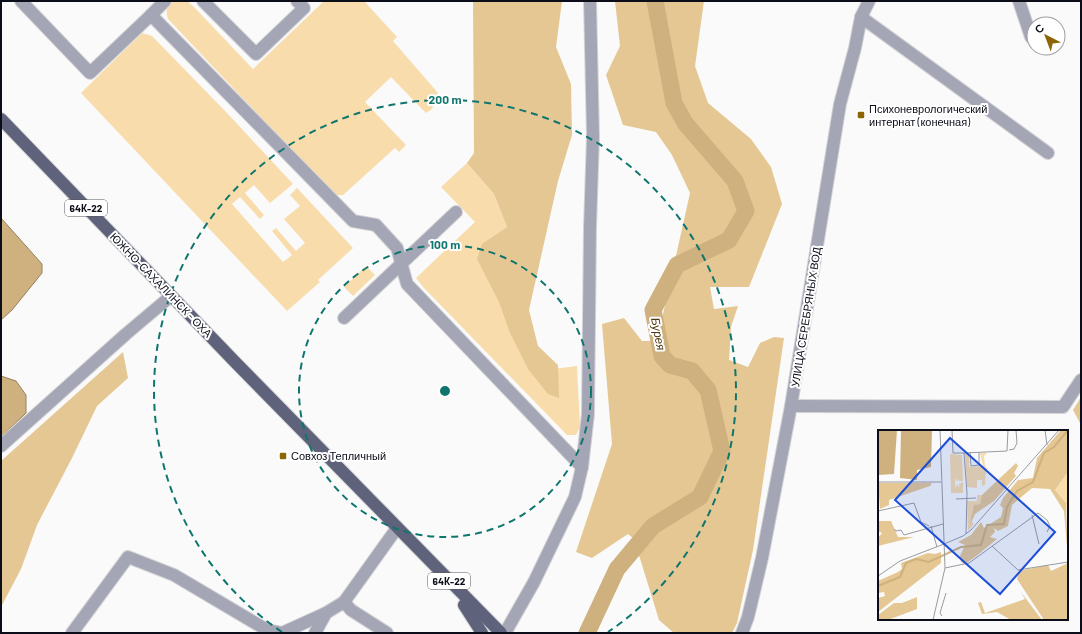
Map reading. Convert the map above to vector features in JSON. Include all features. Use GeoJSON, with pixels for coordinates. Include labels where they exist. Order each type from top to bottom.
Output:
{"type":"FeatureCollection","features":[{"type":"Feature","properties":{"kind":"main road","name":"ЮЖНО-САХАЛИНСК - ОХА"},"geometry":{"type":"LineString","coordinates":[[1,119],[397,528]]}},
{"type":"Feature","properties":{"kind":"main road","name":"64К-22"},"geometry":{"type":"LineString","coordinates":[[397,528],[501,633]]}},
{"type":"Feature","properties":{"kind":"main road"},"geometry":{"type":"LineString","coordinates":[[440,572],[472,615],[482,633]]}},
{"type":"Feature","properties":{"kind":"street"},"geometry":{"type":"LineString","coordinates":[[21,1],[90,73],[165,1]]}},
{"type":"Feature","properties":{"kind":"street"},"geometry":{"type":"LineString","coordinates":[[203,1],[256,54],[304,8],[297,1]]}},
{"type":"Feature","properties":{"kind":"street"},"geometry":{"type":"LineString","coordinates":[[505,633],[534,582],[575,497],[582,467],[588,414],[590,227],[594,137],[590,1]]}},
{"type":"Feature","properties":{"kind":"street","name":"УЛИЦА СЕРЕБРЯНЫХ ВОД"},"geometry":{"type":"LineString","coordinates":[[742,633],[748,617],[762,558],[791,406],[840,104],[855,48],[861,17],[868,1]]}},
{"type":"Feature","properties":{"kind":"street"},"geometry":{"type":"LineString","coordinates":[[1019,1],[1026,22]]}},
{"type":"Feature","properties":{"kind":"street"},"geometry":{"type":"LineString","coordinates":[[151,15],[353,221],[376,225],[397,248],[407,284],[582,467]]}},
{"type":"Feature","properties":{"kind":"street"},"geometry":{"type":"LineString","coordinates":[[861,17],[1048,153]]}},
{"type":"Feature","properties":{"kind":"street"},"geometry":{"type":"LineString","coordinates":[[344,318],[456,212]]}},
{"type":"Feature","properties":{"kind":"street"},"geometry":{"type":"LineString","coordinates":[[1,446],[126,334],[171,296]]}},
{"type":"Feature","properties":{"kind":"street"},"geometry":{"type":"LineString","coordinates":[[791,406],[1062,407],[1081,380]]}},
{"type":"Feature","properties":{"kind":"street"},"geometry":{"type":"LineString","coordinates":[[72,633],[128,557],[174,575],[267,630],[282,632],[326,613],[344,602],[397,528]]}},
{"type":"Feature","properties":{"kind":"street"},"geometry":{"type":"LineString","coordinates":[[344,602],[350,610],[387,633]]}},
{"type":"Feature","properties":{"kind":"street"},"geometry":{"type":"LineString","coordinates":[[315,633],[326,613]]}},
{"type":"Feature","properties":{"kind":"shaded area"},"geometry":{"type":"Polygon","coordinates":[[[174,1],[187,1],[194,7],[253,69],[324,1],[364,1],[397,37],[393,41],[438,93],[432,109],[426,113],[391,77],[365,102],[406,145],[399,152],[395,148],[343,195],[334,195],[168,19],[167,9],[174,1]]]}},
{"type":"Feature","properties":{"kind":"shaded area"},"geometry":{"type":"Polygon","coordinates":[[[473,1],[562,1],[556,47],[571,84],[572,135],[558,181],[529,310],[538,346],[558,365],[559,398],[548,394],[528,369],[510,333],[499,302],[477,259],[482,244],[507,227],[494,194],[467,163],[474,153],[473,1]]]}},
{"type":"Feature","properties":{"kind":"shaded area"},"geometry":{"type":"Polygon","coordinates":[[[615,1],[704,1],[695,66],[708,103],[751,139],[771,167],[782,204],[749,287],[710,287],[714,309],[738,306],[731,327],[729,360],[748,367],[760,343],[774,337],[784,338],[753,550],[737,623],[732,633],[674,633],[659,620],[634,539],[628,534],[592,558],[576,552],[612,444],[602,324],[624,318],[642,341],[657,341],[690,193],[672,155],[656,132],[623,125],[606,75],[620,46],[615,1]]]}},
{"type":"Feature","properties":{"kind":"shaded area"},"geometry":{"type":"Polygon","coordinates":[[[142,33],[152,36],[228,114],[293,184],[270,203],[254,185],[245,193],[264,215],[260,219],[240,197],[232,204],[283,262],[292,255],[272,231],[276,228],[296,251],[305,243],[284,219],[300,206],[290,195],[297,188],[353,248],[318,280],[320,282],[287,311],[81,93],[142,33]]]}},
{"type":"Feature","properties":{"kind":"shaded area"},"geometry":{"type":"Polygon","coordinates":[[[467,163],[494,194],[507,227],[488,241],[545,370],[577,366],[580,427],[576,435],[567,435],[416,278],[475,222],[441,187],[467,163]]]}},
{"type":"Feature","properties":{"kind":"shaded area"},"geometry":{"type":"Polygon","coordinates":[[[1,218],[42,264],[42,273],[12,310],[1,320],[1,218]]]}},
{"type":"Feature","properties":{"kind":"shaded area"},"geometry":{"type":"Polygon","coordinates":[[[366,266],[375,275],[353,296],[344,287],[366,266]]]}},
{"type":"Feature","properties":{"kind":"shaded area"},"geometry":{"type":"Polygon","coordinates":[[[123,352],[128,378],[97,406],[37,525],[21,569],[1,607],[1,461],[123,352]]]}},
{"type":"Feature","properties":{"kind":"shaded area"},"geometry":{"type":"Polygon","coordinates":[[[1,376],[16,381],[26,395],[26,413],[1,437],[1,376]]]}},
{"type":"Feature","properties":{"kind":"shaded area"},"geometry":{"type":"Polygon","coordinates":[[[1081,397],[1081,425],[1073,410],[1081,397]]]}},
{"type":"Feature","properties":{"kind":"waterway","name":"Бурея"},"geometry":{"type":"LineString","coordinates":[[587,633],[617,569],[653,526],[700,497],[722,451],[708,390],[692,371],[670,365],[662,356],[653,310],[677,265],[729,240],[746,211],[735,181],[685,123],[674,103],[655,1]]}},
{"type":"Feature","properties":{"kind":"place","name":"Психоневрологический интернат (конечная)"},"geometry":{"type":"Point","coordinates":[861,115]}},
{"type":"Feature","properties":{"kind":"place","name":"Совхоз Тепличный"},"geometry":{"type":"Point","coordinates":[283,456]}}]}
